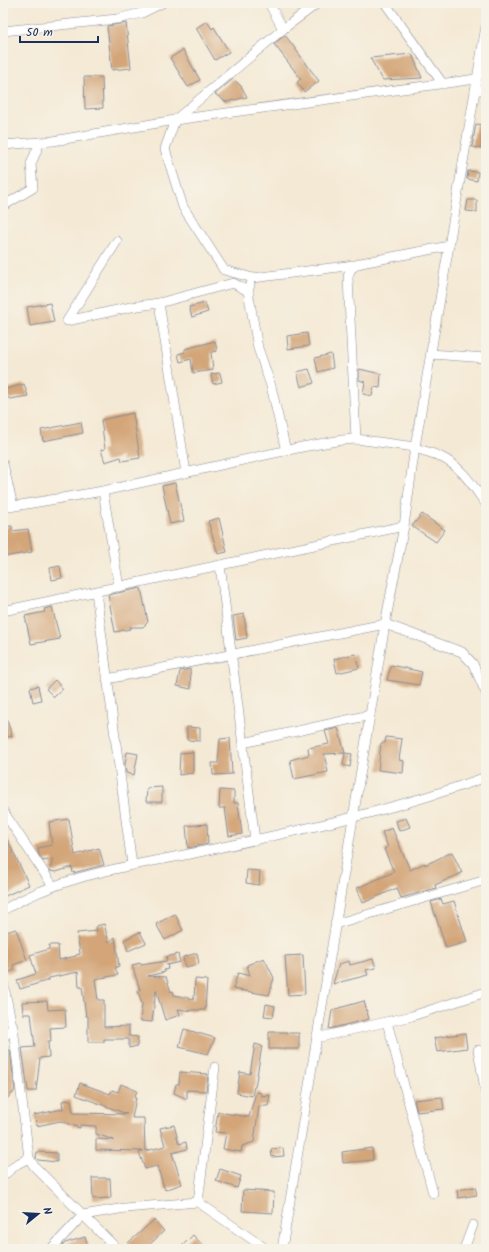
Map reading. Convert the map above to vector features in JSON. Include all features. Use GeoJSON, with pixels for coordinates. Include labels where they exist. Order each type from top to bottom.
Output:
{"type":"FeatureCollection","features":[{"type":"Feature","properties":{"kind":"street"},"geometry":{"type":"LineString","coordinates":[[3,31],[117,19],[142,13],[162,3]]}},
{"type":"Feature","properties":{"kind":"street"},"geometry":{"type":"LineString","coordinates":[[269,3],[283,29]]}},
{"type":"Feature","properties":{"kind":"street"},"geometry":{"type":"LineString","coordinates":[[318,3],[283,29],[175,120],[165,149],[183,207],[224,270],[253,278],[354,265],[448,246]]}},
{"type":"Feature","properties":{"kind":"street"},"geometry":{"type":"LineString","coordinates":[[385,3],[443,84]]}},
{"type":"Feature","properties":{"kind":"street"},"geometry":{"type":"LineString","coordinates":[[282,1249],[385,624],[404,526],[415,447],[486,26]]}},
{"type":"Feature","properties":{"kind":"street"},"geometry":{"type":"LineString","coordinates":[[3,145],[40,142],[175,120],[476,79]]}},
{"type":"Feature","properties":{"kind":"street"},"geometry":{"type":"LineString","coordinates":[[474,90],[486,90]]}},
{"type":"Feature","properties":{"kind":"street"},"geometry":{"type":"LineString","coordinates":[[3,206],[33,188],[31,164],[40,142]]}},
{"type":"Feature","properties":{"kind":"street"},"geometry":{"type":"LineString","coordinates":[[117,241],[67,321],[131,307],[159,303],[233,283],[248,290]]}},
{"type":"Feature","properties":{"kind":"street"},"geometry":{"type":"LineString","coordinates":[[354,265],[349,271],[348,278],[356,439]]}},
{"type":"Feature","properties":{"kind":"street"},"geometry":{"type":"LineString","coordinates":[[253,278],[248,290],[258,348],[271,386],[286,451]]}},
{"type":"Feature","properties":{"kind":"street"},"geometry":{"type":"LineString","coordinates":[[159,303],[186,473]]}},
{"type":"Feature","properties":{"kind":"street"},"geometry":{"type":"LineString","coordinates":[[431,354],[486,358]]}},
{"type":"Feature","properties":{"kind":"street"},"geometry":{"type":"LineString","coordinates":[[3,508],[103,491],[286,451],[342,440],[356,439],[415,447],[441,457],[456,466],[468,478],[486,504]]}},
{"type":"Feature","properties":{"kind":"street"},"geometry":{"type":"LineString","coordinates":[[3,464],[13,506]]}},
{"type":"Feature","properties":{"kind":"street"},"geometry":{"type":"LineString","coordinates":[[103,491],[119,587]]}},
{"type":"Feature","properties":{"kind":"street"},"geometry":{"type":"LineString","coordinates":[[3,611],[404,526]]}},
{"type":"Feature","properties":{"kind":"street"},"geometry":{"type":"LineString","coordinates":[[220,565],[255,840]]}},
{"type":"Feature","properties":{"kind":"street"},"geometry":{"type":"LineString","coordinates":[[96,592],[132,865]]}},
{"type":"Feature","properties":{"kind":"street"},"geometry":{"type":"LineString","coordinates":[[107,679],[385,624],[462,652],[473,664],[486,693]]}},
{"type":"Feature","properties":{"kind":"street"},"geometry":{"type":"LineString","coordinates":[[243,742],[370,715]]}},
{"type":"Feature","properties":{"kind":"street"},"geometry":{"type":"LineString","coordinates":[[3,910],[24,898],[53,886],[88,875],[353,818],[416,801],[486,777]]}},
{"type":"Feature","properties":{"kind":"street"},"geometry":{"type":"LineString","coordinates":[[3,811],[53,886]]}},
{"type":"Feature","properties":{"kind":"street"},"geometry":{"type":"LineString","coordinates":[[335,924],[486,880]]}},
{"type":"Feature","properties":{"kind":"street"},"geometry":{"type":"LineString","coordinates":[[3,982],[13,1027],[30,1158],[34,1166],[117,1249]]}},
{"type":"Feature","properties":{"kind":"street"},"geometry":{"type":"LineString","coordinates":[[316,1038],[412,1016],[486,992]]}},
{"type":"Feature","properties":{"kind":"street"},"geometry":{"type":"LineString","coordinates":[[387,1022],[433,1193]]}},
{"type":"Feature","properties":{"kind":"street"},"geometry":{"type":"LineString","coordinates":[[3,1038],[13,1027]]}},
{"type":"Feature","properties":{"kind":"street"},"geometry":{"type":"LineString","coordinates":[[478,1050],[486,1094]]}},
{"type":"Feature","properties":{"kind":"street"},"geometry":{"type":"LineString","coordinates":[[198,1202],[215,1067]]}},
{"type":"Feature","properties":{"kind":"street"},"geometry":{"type":"LineString","coordinates":[[3,1176],[17,1164],[30,1158]]}},
{"type":"Feature","properties":{"kind":"street"},"geometry":{"type":"LineString","coordinates":[[51,1249],[83,1215],[125,1208],[198,1202],[266,1249]]}},
{"type":"Feature","properties":{"kind":"street"},"geometry":{"type":"LineString","coordinates":[[464,1249],[473,1225]]}},
{"type":"Feature","properties":{"kind":"building"},"geometry":{"type":"Polygon","coordinates":[[[207,21],[212,29],[214,27],[229,52],[215,60],[196,28],[207,21]]]}},
{"type":"Feature","properties":{"kind":"building"},"geometry":{"type":"Polygon","coordinates":[[[126,23],[131,68],[112,70],[107,26],[126,23]]]}},
{"type":"Feature","properties":{"kind":"building"},"geometry":{"type":"Polygon","coordinates":[[[285,35],[319,81],[304,92],[297,82],[301,79],[274,44],[285,35]]]}},
{"type":"Feature","properties":{"kind":"building"},"geometry":{"type":"Polygon","coordinates":[[[183,50],[200,80],[188,87],[170,58],[183,50]]]}},
{"type":"Feature","properties":{"kind":"building"},"geometry":{"type":"Polygon","coordinates":[[[412,54],[422,78],[383,80],[370,58],[412,54]]]}},
{"type":"Feature","properties":{"kind":"building"},"geometry":{"type":"Polygon","coordinates":[[[84,77],[102,77],[103,108],[85,109],[84,77]]]}},
{"type":"Feature","properties":{"kind":"building"},"geometry":{"type":"Polygon","coordinates":[[[233,79],[241,86],[247,97],[226,102],[215,94],[233,79]]]}},
{"type":"Feature","properties":{"kind":"building"},"geometry":{"type":"Polygon","coordinates":[[[476,124],[485,125],[485,134],[482,134],[481,148],[472,147],[476,124]]]}},
{"type":"Feature","properties":{"kind":"building"},"geometry":{"type":"Polygon","coordinates":[[[468,171],[478,172],[477,181],[467,179],[468,171]]]}},
{"type":"Feature","properties":{"kind":"building"},"geometry":{"type":"Polygon","coordinates":[[[468,200],[477,200],[477,212],[466,211],[468,200]]]}},
{"type":"Feature","properties":{"kind":"building"},"geometry":{"type":"Polygon","coordinates":[[[50,303],[54,322],[30,326],[27,307],[50,303]]]}},
{"type":"Feature","properties":{"kind":"building"},"geometry":{"type":"Polygon","coordinates":[[[205,303],[208,312],[192,317],[189,307],[205,303]]]}},
{"type":"Feature","properties":{"kind":"building"},"geometry":{"type":"Polygon","coordinates":[[[307,333],[309,346],[288,349],[287,336],[307,333]]]}},
{"type":"Feature","properties":{"kind":"building"},"geometry":{"type":"Polygon","coordinates":[[[215,341],[217,351],[211,352],[213,370],[193,373],[191,359],[180,362],[178,354],[185,352],[185,349],[215,341]]]}},
{"type":"Feature","properties":{"kind":"building"},"geometry":{"type":"Polygon","coordinates":[[[331,354],[333,368],[318,372],[315,358],[331,354]]]}},
{"type":"Feature","properties":{"kind":"building"},"geometry":{"type":"Polygon","coordinates":[[[309,369],[314,383],[301,387],[297,372],[309,369]]]}},
{"type":"Feature","properties":{"kind":"building"},"geometry":{"type":"Polygon","coordinates":[[[359,369],[381,374],[380,388],[374,387],[372,396],[363,394],[365,382],[359,380],[359,369]]]}},
{"type":"Feature","properties":{"kind":"building"},"geometry":{"type":"Polygon","coordinates":[[[220,373],[222,382],[213,384],[211,374],[220,373]]]}},
{"type":"Feature","properties":{"kind":"building"},"geometry":{"type":"Polygon","coordinates":[[[24,384],[28,396],[10,399],[3,392],[3,390],[24,384]]]}},
{"type":"Feature","properties":{"kind":"building"},"geometry":{"type":"Polygon","coordinates":[[[133,413],[140,458],[122,461],[121,457],[105,462],[101,450],[105,449],[101,420],[133,413]]]}},
{"type":"Feature","properties":{"kind":"building"},"geometry":{"type":"Polygon","coordinates":[[[81,422],[83,433],[43,441],[41,430],[81,422]]]}},
{"type":"Feature","properties":{"kind":"building"},"geometry":{"type":"Polygon","coordinates":[[[175,483],[184,521],[170,524],[162,486],[175,483]]]}},
{"type":"Feature","properties":{"kind":"building"},"geometry":{"type":"Polygon","coordinates":[[[422,514],[445,530],[436,542],[412,526],[422,514]]]}},
{"type":"Feature","properties":{"kind":"building"},"geometry":{"type":"Polygon","coordinates":[[[219,518],[227,552],[218,554],[208,521],[219,518]]]}},
{"type":"Feature","properties":{"kind":"building"},"geometry":{"type":"Polygon","coordinates":[[[12,526],[12,531],[28,529],[32,552],[3,557],[3,527],[12,526]]]}},
{"type":"Feature","properties":{"kind":"building"},"geometry":{"type":"Polygon","coordinates":[[[60,566],[62,578],[52,580],[50,568],[60,566]]]}},
{"type":"Feature","properties":{"kind":"building"},"geometry":{"type":"Polygon","coordinates":[[[141,588],[148,622],[143,627],[130,627],[130,629],[115,632],[108,595],[141,588]]]}},
{"type":"Feature","properties":{"kind":"building"},"geometry":{"type":"Polygon","coordinates":[[[52,607],[60,639],[31,644],[25,616],[45,612],[44,609],[52,607]]]}},
{"type":"Feature","properties":{"kind":"building"},"geometry":{"type":"Polygon","coordinates":[[[244,614],[247,638],[236,640],[233,616],[244,614]]]}},
{"type":"Feature","properties":{"kind":"building"},"geometry":{"type":"Polygon","coordinates":[[[355,654],[359,668],[337,673],[334,659],[355,654]]]}},
{"type":"Feature","properties":{"kind":"building"},"geometry":{"type":"Polygon","coordinates":[[[391,665],[422,672],[419,685],[387,680],[391,665]]]}},
{"type":"Feature","properties":{"kind":"building"},"geometry":{"type":"Polygon","coordinates":[[[190,669],[191,689],[177,686],[180,671],[190,669]]]}},
{"type":"Feature","properties":{"kind":"building"},"geometry":{"type":"Polygon","coordinates":[[[55,680],[63,689],[54,697],[46,689],[55,680]]]}},
{"type":"Feature","properties":{"kind":"building"},"geometry":{"type":"Polygon","coordinates":[[[38,686],[41,700],[33,702],[30,688],[38,686]]]}},
{"type":"Feature","properties":{"kind":"building"},"geometry":{"type":"Polygon","coordinates":[[[3,713],[5,713],[12,736],[3,738],[3,713]]]}},
{"type":"Feature","properties":{"kind":"building"},"geometry":{"type":"Polygon","coordinates":[[[187,727],[200,728],[200,741],[187,740],[187,727]]]}},
{"type":"Feature","properties":{"kind":"building"},"geometry":{"type":"Polygon","coordinates":[[[338,728],[345,753],[324,754],[328,772],[294,779],[290,760],[309,755],[308,748],[329,744],[325,731],[338,728]]]}},
{"type":"Feature","properties":{"kind":"building"},"geometry":{"type":"Polygon","coordinates":[[[386,737],[402,739],[399,760],[404,761],[403,773],[378,770],[381,743],[385,743],[386,737]]]}},
{"type":"Feature","properties":{"kind":"building"},"geometry":{"type":"Polygon","coordinates":[[[230,738],[232,774],[213,775],[212,763],[218,763],[220,739],[230,738]]]}},
{"type":"Feature","properties":{"kind":"building"},"geometry":{"type":"Polygon","coordinates":[[[127,752],[138,754],[134,775],[126,773],[125,764],[127,752]]]}},
{"type":"Feature","properties":{"kind":"building"},"geometry":{"type":"Polygon","coordinates":[[[193,752],[193,773],[179,775],[180,753],[193,752]]]}},
{"type":"Feature","properties":{"kind":"building"},"geometry":{"type":"Polygon","coordinates":[[[345,753],[352,754],[350,767],[343,765],[345,753]]]}},
{"type":"Feature","properties":{"kind":"building"},"geometry":{"type":"Polygon","coordinates":[[[162,787],[162,802],[146,802],[147,788],[162,787]]]}},
{"type":"Feature","properties":{"kind":"building"},"geometry":{"type":"Polygon","coordinates":[[[220,790],[234,791],[234,803],[238,803],[242,834],[229,836],[225,808],[219,808],[220,790]]]}},
{"type":"Feature","properties":{"kind":"building"},"geometry":{"type":"Polygon","coordinates":[[[406,818],[410,827],[399,831],[396,821],[406,818]]]}},
{"type":"Feature","properties":{"kind":"building"},"geometry":{"type":"Polygon","coordinates":[[[69,819],[75,855],[99,848],[104,865],[73,873],[72,867],[56,872],[50,871],[53,859],[43,861],[39,855],[38,848],[52,845],[49,822],[69,819]]]}},
{"type":"Feature","properties":{"kind":"building"},"geometry":{"type":"Polygon","coordinates":[[[207,824],[208,844],[188,848],[186,826],[207,824]]]}},
{"type":"Feature","properties":{"kind":"building"},"geometry":{"type":"Polygon","coordinates":[[[392,828],[410,870],[425,863],[425,865],[452,852],[462,873],[435,885],[436,888],[401,898],[397,888],[363,903],[357,888],[394,872],[384,849],[388,847],[382,832],[392,828]]]}},
{"type":"Feature","properties":{"kind":"building"},"geometry":{"type":"Polygon","coordinates":[[[3,830],[29,885],[3,897],[3,830]]]}},
{"type":"Feature","properties":{"kind":"building"},"geometry":{"type":"Polygon","coordinates":[[[247,870],[260,871],[259,885],[246,883],[247,870]]]}},
{"type":"Feature","properties":{"kind":"building"},"geometry":{"type":"Polygon","coordinates":[[[441,899],[443,904],[454,901],[467,942],[446,948],[431,902],[441,899]]]}},
{"type":"Feature","properties":{"kind":"building"},"geometry":{"type":"Polygon","coordinates":[[[175,914],[183,930],[165,940],[156,924],[175,914]]]}},
{"type":"Feature","properties":{"kind":"building"},"geometry":{"type":"Polygon","coordinates":[[[104,924],[109,942],[115,937],[119,966],[115,968],[118,975],[95,979],[98,1000],[104,1000],[104,1027],[129,1026],[129,1036],[138,1037],[137,1046],[129,1048],[129,1039],[104,1039],[104,1042],[88,1042],[88,1016],[86,1016],[82,987],[79,987],[78,972],[49,978],[49,980],[20,989],[17,980],[36,974],[30,955],[49,949],[49,945],[58,945],[59,960],[76,956],[80,954],[77,933],[97,931],[96,926],[104,924]]]}},
{"type":"Feature","properties":{"kind":"building"},"geometry":{"type":"Polygon","coordinates":[[[16,929],[27,960],[13,965],[15,970],[7,973],[3,962],[3,933],[16,929]]]}},
{"type":"Feature","properties":{"kind":"building"},"geometry":{"type":"Polygon","coordinates":[[[140,932],[146,943],[128,951],[124,940],[140,932]]]}},
{"type":"Feature","properties":{"kind":"building"},"geometry":{"type":"Polygon","coordinates":[[[197,953],[199,964],[185,967],[183,957],[197,953]]]}},
{"type":"Feature","properties":{"kind":"building"},"geometry":{"type":"Polygon","coordinates":[[[178,954],[180,962],[167,965],[168,969],[164,970],[165,972],[148,976],[166,977],[171,992],[173,991],[174,995],[194,999],[195,979],[207,980],[205,1010],[192,1011],[178,1009],[180,1015],[165,1020],[156,990],[152,1022],[140,1021],[142,1004],[138,991],[140,990],[132,965],[167,961],[166,957],[178,954]]]}},
{"type":"Feature","properties":{"kind":"building"},"geometry":{"type":"Polygon","coordinates":[[[303,955],[305,994],[288,995],[285,956],[303,955]]]}},
{"type":"Feature","properties":{"kind":"building"},"geometry":{"type":"Polygon","coordinates":[[[264,958],[274,978],[269,995],[233,989],[238,973],[250,976],[247,965],[264,958]]]}},
{"type":"Feature","properties":{"kind":"building"},"geometry":{"type":"Polygon","coordinates":[[[373,959],[376,968],[366,970],[368,975],[333,984],[339,964],[349,961],[350,965],[373,959]]]}},
{"type":"Feature","properties":{"kind":"building"},"geometry":{"type":"Polygon","coordinates":[[[47,1001],[48,1010],[65,1009],[66,1027],[50,1028],[51,1041],[48,1041],[49,1057],[40,1058],[36,1091],[28,1091],[22,1048],[35,1047],[31,1014],[23,1014],[22,1002],[47,1001]]]}},
{"type":"Feature","properties":{"kind":"building"},"geometry":{"type":"Polygon","coordinates":[[[364,1001],[369,1019],[329,1029],[332,1010],[364,1001]]]}},
{"type":"Feature","properties":{"kind":"building"},"geometry":{"type":"Polygon","coordinates":[[[266,1004],[275,1006],[273,1017],[264,1016],[266,1004]]]}},
{"type":"Feature","properties":{"kind":"building"},"geometry":{"type":"Polygon","coordinates":[[[184,1029],[215,1038],[208,1054],[179,1047],[184,1029]]]}},
{"type":"Feature","properties":{"kind":"building"},"geometry":{"type":"Polygon","coordinates":[[[269,1032],[299,1033],[299,1049],[269,1049],[269,1032]]]}},
{"type":"Feature","properties":{"kind":"building"},"geometry":{"type":"Polygon","coordinates":[[[465,1033],[467,1048],[437,1052],[434,1038],[465,1033]]]}},
{"type":"Feature","properties":{"kind":"building"},"geometry":{"type":"Polygon","coordinates":[[[255,1044],[262,1046],[252,1096],[237,1093],[240,1072],[250,1074],[255,1044]]]}},
{"type":"Feature","properties":{"kind":"building"},"geometry":{"type":"Polygon","coordinates":[[[10,1050],[15,1091],[3,1102],[3,1051],[10,1050]]]}},
{"type":"Feature","properties":{"kind":"building"},"geometry":{"type":"Polygon","coordinates":[[[180,1072],[208,1074],[206,1091],[187,1090],[187,1099],[174,1093],[176,1084],[179,1084],[180,1072]]]}},
{"type":"Feature","properties":{"kind":"building"},"geometry":{"type":"Polygon","coordinates":[[[80,1083],[110,1094],[112,1090],[118,1092],[121,1084],[137,1091],[134,1098],[136,1098],[132,1118],[144,1118],[145,1151],[165,1146],[160,1128],[174,1125],[179,1144],[186,1142],[187,1149],[172,1153],[182,1184],[165,1190],[157,1166],[145,1169],[139,1152],[143,1151],[96,1150],[96,1139],[114,1140],[96,1134],[96,1126],[80,1125],[80,1128],[60,1121],[37,1126],[34,1115],[63,1109],[62,1101],[71,1100],[73,1113],[127,1114],[76,1095],[80,1083]]]}},
{"type":"Feature","properties":{"kind":"building"},"geometry":{"type":"Polygon","coordinates":[[[256,1092],[261,1093],[261,1096],[270,1095],[268,1106],[259,1106],[254,1142],[242,1146],[241,1152],[223,1149],[226,1133],[215,1132],[218,1112],[249,1117],[256,1092]]]}},
{"type":"Feature","properties":{"kind":"building"},"geometry":{"type":"Polygon","coordinates":[[[442,1097],[444,1109],[417,1112],[414,1100],[442,1097]]]}},
{"type":"Feature","properties":{"kind":"building"},"geometry":{"type":"Polygon","coordinates":[[[283,1148],[284,1156],[272,1157],[271,1149],[283,1148]]]}},
{"type":"Feature","properties":{"kind":"building"},"geometry":{"type":"Polygon","coordinates":[[[372,1148],[373,1160],[343,1163],[342,1152],[372,1148]]]}},
{"type":"Feature","properties":{"kind":"building"},"geometry":{"type":"Polygon","coordinates":[[[37,1152],[57,1153],[57,1162],[38,1160],[36,1158],[37,1152]]]}},
{"type":"Feature","properties":{"kind":"building"},"geometry":{"type":"Polygon","coordinates":[[[220,1169],[241,1176],[237,1188],[216,1181],[220,1169]]]}},
{"type":"Feature","properties":{"kind":"building"},"geometry":{"type":"Polygon","coordinates":[[[92,1178],[110,1178],[111,1198],[93,1199],[92,1178]]]}},
{"type":"Feature","properties":{"kind":"building"},"geometry":{"type":"Polygon","coordinates":[[[475,1187],[477,1195],[458,1198],[457,1190],[475,1187]]]}},
{"type":"Feature","properties":{"kind":"building"},"geometry":{"type":"Polygon","coordinates":[[[243,1190],[274,1192],[273,1213],[242,1211],[243,1190]]]}},
{"type":"Feature","properties":{"kind":"building"},"geometry":{"type":"Polygon","coordinates":[[[154,1220],[164,1231],[149,1245],[153,1249],[134,1249],[128,1243],[154,1220]]]}},
{"type":"Feature","properties":{"kind":"building"},"geometry":{"type":"Polygon","coordinates":[[[193,1235],[206,1249],[179,1249],[193,1235]]]}},
{"type":"Feature","properties":{"kind":"building"},"geometry":{"type":"Polygon","coordinates":[[[85,1237],[88,1245],[77,1249],[59,1249],[65,1243],[85,1237]]]}}]}
